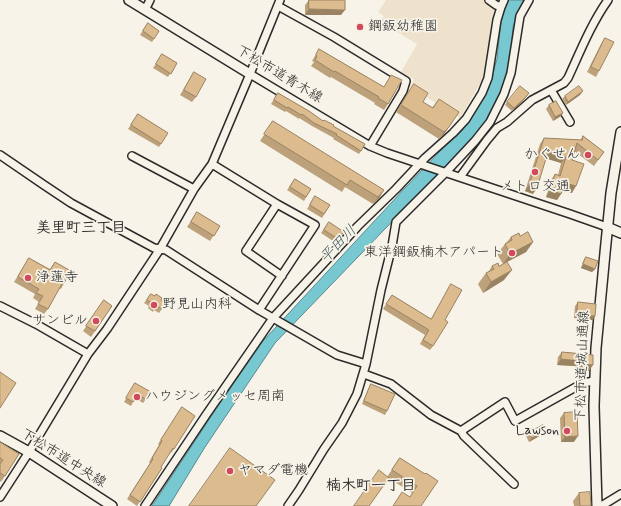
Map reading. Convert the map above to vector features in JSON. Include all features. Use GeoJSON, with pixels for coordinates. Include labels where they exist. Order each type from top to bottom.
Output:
{"type":"FeatureCollection","features":[{"type":"Feature","properties":{"kind":"street","name":"下松市道青木線"},"geometry":{"type":"LineString","coordinates":[[128,0],[370,146],[444,172]]}},
{"type":"Feature","properties":{"kind":"street"},"geometry":{"type":"LineString","coordinates":[[144,10],[150,0]]}},
{"type":"Feature","properties":{"kind":"street"},"geometry":{"type":"LineString","coordinates":[[489,0],[496,5],[502,3]]}},
{"type":"Feature","properties":{"kind":"street"},"geometry":{"type":"LineString","coordinates":[[288,506],[342,423],[357,394],[364,374],[396,222],[475,141],[490,122],[504,94],[511,73],[520,16],[529,0]]}},
{"type":"Feature","properties":{"kind":"street"},"geometry":{"type":"LineString","coordinates":[[460,178],[497,128],[507,122],[528,104],[564,83],[568,78],[593,24],[608,0]]}},
{"type":"Feature","properties":{"kind":"street"},"geometry":{"type":"LineString","coordinates":[[0,497],[88,354],[107,329],[160,249],[194,189],[212,164],[279,3],[406,80],[403,91],[370,146]]}},
{"type":"Feature","properties":{"kind":"street"},"geometry":{"type":"LineString","coordinates":[[145,506],[206,415],[275,318],[358,226],[454,133],[466,119],[482,92],[488,78],[497,20],[502,3]]}},
{"type":"Feature","properties":{"kind":"street"},"geometry":{"type":"LineString","coordinates":[[551,90],[570,122]]}},
{"type":"Feature","properties":{"kind":"street","name":"下松市道城山通線"},"geometry":{"type":"LineString","coordinates":[[597,506],[594,406],[596,348],[607,227],[621,132]]}},
{"type":"Feature","properties":{"kind":"street"},"geometry":{"type":"LineString","coordinates":[[0,155],[71,203],[154,248],[166,250],[259,310],[337,355],[366,364]]}},
{"type":"Feature","properties":{"kind":"street"},"geometry":{"type":"LineString","coordinates":[[132,156],[194,189]]}},
{"type":"Feature","properties":{"kind":"street"},"geometry":{"type":"LineString","coordinates":[[212,164],[276,204],[315,225],[259,310]]}},
{"type":"Feature","properties":{"kind":"street"},"geometry":{"type":"LineString","coordinates":[[444,172],[570,214],[621,233]]}},
{"type":"Feature","properties":{"kind":"street"},"geometry":{"type":"LineString","coordinates":[[276,204],[246,251],[282,276]]}},
{"type":"Feature","properties":{"kind":"street"},"geometry":{"type":"LineString","coordinates":[[0,306],[36,324],[88,354]]}},
{"type":"Feature","properties":{"kind":"street"},"geometry":{"type":"LineString","coordinates":[[364,374],[391,384],[431,415],[461,431],[464,436],[514,484]]}},
{"type":"Feature","properties":{"kind":"street"},"geometry":{"type":"LineString","coordinates":[[461,431],[506,402],[515,421],[583,383],[594,381]]}},
{"type":"Feature","properties":{"kind":"street","name":"下松市道中央線"},"geometry":{"type":"LineString","coordinates":[[0,436],[28,452],[112,506]]}},
{"type":"Feature","properties":{"kind":"street"},"geometry":{"type":"LineString","coordinates":[[597,506],[603,505],[621,494]]}},
{"type":"Feature","properties":{"kind":"shaded area"},"geometry":{"type":"Polygon","coordinates":[[[386,0],[501,0],[496,11],[484,77],[460,118],[410,87],[414,79],[401,72],[417,44],[380,22],[384,16],[378,12],[386,0]]]}},
{"type":"Feature","properties":{"kind":"water"},"geometry":{"type":"Polygon","coordinates":[[[508,0],[524,0],[517,14],[513,27],[508,69],[502,92],[487,122],[471,143],[410,203],[275,343],[205,447],[169,506],[152,506],[263,341],[405,188],[444,147],[462,131],[473,115],[489,85],[497,59],[501,21],[508,0]]]}},
{"type":"Feature","properties":{"kind":"building"},"geometry":{"type":"Polygon","coordinates":[[[309,0],[345,0],[345,10],[309,9],[309,0]]]}},
{"type":"Feature","properties":{"kind":"building"},"geometry":{"type":"Polygon","coordinates":[[[148,23],[159,31],[154,39],[143,31],[148,23]]]}},
{"type":"Feature","properties":{"kind":"building"},"geometry":{"type":"Polygon","coordinates":[[[605,38],[614,42],[599,71],[591,67],[605,38]]]}},
{"type":"Feature","properties":{"kind":"building"},"geometry":{"type":"Polygon","coordinates":[[[319,49],[384,87],[391,75],[402,80],[388,104],[378,98],[379,97],[315,60],[319,49]]]}},
{"type":"Feature","properties":{"kind":"building"},"geometry":{"type":"Polygon","coordinates":[[[162,54],[177,63],[171,74],[156,64],[162,54]]]}},
{"type":"Feature","properties":{"kind":"building"},"geometry":{"type":"Polygon","coordinates":[[[194,72],[206,79],[196,97],[184,90],[194,72]]]}},
{"type":"Feature","properties":{"kind":"building"},"geometry":{"type":"Polygon","coordinates":[[[414,84],[428,93],[423,102],[433,108],[439,99],[459,112],[444,132],[401,105],[414,84]]]}},
{"type":"Feature","properties":{"kind":"building"},"geometry":{"type":"Polygon","coordinates":[[[520,86],[529,93],[514,108],[507,102],[520,86]]]}},
{"type":"Feature","properties":{"kind":"building"},"geometry":{"type":"Polygon","coordinates":[[[579,86],[583,91],[568,102],[565,96],[579,86]]]}},
{"type":"Feature","properties":{"kind":"building"},"geometry":{"type":"Polygon","coordinates":[[[278,93],[323,121],[324,120],[334,125],[333,126],[365,144],[361,151],[336,135],[337,134],[314,123],[302,114],[301,115],[288,107],[287,108],[274,100],[278,93]]]}},
{"type":"Feature","properties":{"kind":"building"},"geometry":{"type":"Polygon","coordinates":[[[556,101],[563,113],[555,117],[549,105],[556,101]]]}},
{"type":"Feature","properties":{"kind":"building"},"geometry":{"type":"Polygon","coordinates":[[[138,114],[168,133],[161,144],[131,125],[138,114]]]}},
{"type":"Feature","properties":{"kind":"building"},"geometry":{"type":"Polygon","coordinates":[[[273,121],[384,190],[378,197],[350,180],[347,185],[264,134],[273,121]]]}},
{"type":"Feature","properties":{"kind":"building"},"geometry":{"type":"Polygon","coordinates":[[[583,136],[604,152],[598,160],[577,143],[572,160],[584,164],[576,186],[565,183],[561,194],[550,190],[555,174],[560,176],[566,157],[548,152],[537,188],[529,185],[544,138],[582,140],[583,136]]]}},
{"type":"Feature","properties":{"kind":"building"},"geometry":{"type":"Polygon","coordinates":[[[295,179],[311,189],[306,197],[290,187],[295,179]]]}},
{"type":"Feature","properties":{"kind":"building"},"geometry":{"type":"Polygon","coordinates":[[[315,196],[330,205],[324,214],[310,205],[315,196]]]}},
{"type":"Feature","properties":{"kind":"building"},"geometry":{"type":"Polygon","coordinates":[[[197,212],[220,226],[214,236],[191,222],[197,212]]]}},
{"type":"Feature","properties":{"kind":"building"},"geometry":{"type":"Polygon","coordinates":[[[329,222],[344,232],[338,239],[324,230],[329,222]]]}},
{"type":"Feature","properties":{"kind":"building"},"geometry":{"type":"Polygon","coordinates":[[[528,232],[533,242],[510,254],[505,244],[512,240],[511,237],[519,233],[520,236],[528,232]]]}},
{"type":"Feature","properties":{"kind":"building"},"geometry":{"type":"Polygon","coordinates":[[[586,257],[598,261],[595,269],[583,264],[586,257]]]}},
{"type":"Feature","properties":{"kind":"building"},"geometry":{"type":"Polygon","coordinates":[[[29,258],[50,270],[55,262],[71,271],[48,309],[38,304],[43,296],[36,293],[39,289],[18,277],[29,258]]]}},
{"type":"Feature","properties":{"kind":"building"},"geometry":{"type":"Polygon","coordinates":[[[507,262],[512,270],[491,282],[486,273],[494,269],[492,266],[498,263],[499,266],[507,262]]]}},
{"type":"Feature","properties":{"kind":"building"},"geometry":{"type":"Polygon","coordinates":[[[451,284],[462,290],[445,320],[448,322],[433,346],[423,340],[429,330],[386,304],[392,295],[431,319],[451,284]]]}},
{"type":"Feature","properties":{"kind":"building"},"geometry":{"type":"Polygon","coordinates":[[[151,294],[155,296],[156,294],[166,303],[162,309],[157,306],[156,308],[150,305],[152,303],[147,300],[151,294]]]}},
{"type":"Feature","properties":{"kind":"building","name":"サンビル"},"geometry":{"type":"Polygon","coordinates":[[[104,300],[112,306],[95,331],[86,326],[104,300]]]}},
{"type":"Feature","properties":{"kind":"building"},"geometry":{"type":"Polygon","coordinates":[[[578,302],[596,304],[595,316],[577,315],[578,302]]]}},
{"type":"Feature","properties":{"kind":"building"},"geometry":{"type":"Polygon","coordinates":[[[562,352],[593,355],[593,365],[579,364],[579,361],[561,359],[562,352]]]}},
{"type":"Feature","properties":{"kind":"building"},"geometry":{"type":"Polygon","coordinates":[[[0,372],[16,383],[0,408],[0,372]]]}},
{"type":"Feature","properties":{"kind":"building","name":"ハウジングメッセ周南"},"geometry":{"type":"Polygon","coordinates":[[[135,383],[151,392],[146,399],[138,395],[133,402],[126,398],[135,383]]]}},
{"type":"Feature","properties":{"kind":"building"},"geometry":{"type":"Polygon","coordinates":[[[371,384],[395,394],[387,411],[364,401],[371,384]]]}},
{"type":"Feature","properties":{"kind":"building"},"geometry":{"type":"Polygon","coordinates":[[[182,407],[195,416],[174,449],[173,448],[140,502],[130,495],[153,459],[152,458],[162,441],[161,440],[182,407]]]}},
{"type":"Feature","properties":{"kind":"building"},"geometry":{"type":"Polygon","coordinates":[[[577,412],[578,436],[565,437],[564,413],[577,412]]]}},
{"type":"Feature","properties":{"kind":"building"},"geometry":{"type":"Polygon","coordinates":[[[543,425],[546,431],[532,438],[529,433],[543,425]]]}},
{"type":"Feature","properties":{"kind":"building"},"geometry":{"type":"Polygon","coordinates":[[[0,442],[19,454],[5,476],[0,473],[0,464],[3,460],[0,458],[0,442]]]}},
{"type":"Feature","properties":{"kind":"building","name":"ヤマダ電機"},"geometry":{"type":"Polygon","coordinates":[[[230,448],[275,480],[256,506],[189,506],[230,448]]]}},
{"type":"Feature","properties":{"kind":"building"},"geometry":{"type":"Polygon","coordinates":[[[400,458],[438,481],[421,506],[393,506],[402,492],[410,497],[417,486],[392,470],[400,458]]]}},
{"type":"Feature","properties":{"kind":"building"},"geometry":{"type":"Polygon","coordinates":[[[379,470],[389,478],[369,506],[354,506],[379,470]]]}},
{"type":"Feature","properties":{"kind":"building"},"geometry":{"type":"Polygon","coordinates":[[[590,492],[591,506],[580,506],[579,493],[590,492]]]}},
{"type":"Feature","properties":{"kind":"place","name":"鋼鈑幼稚園"},"geometry":{"type":"Point","coordinates":[360,27]}},
{"type":"Feature","properties":{"kind":"place","name":"かぐせん"},"geometry":{"type":"Point","coordinates":[588,155]}},
{"type":"Feature","properties":{"kind":"place","name":"メトロ交通"},"geometry":{"type":"Point","coordinates":[535,172]}},
{"type":"Feature","properties":{"kind":"place","name":"東洋鋼鈑楠木アパート"},"geometry":{"type":"Point","coordinates":[512,253]}},
{"type":"Feature","properties":{"kind":"place","name":"浄蓮寺"},"geometry":{"type":"Point","coordinates":[28,278]}},
{"type":"Feature","properties":{"kind":"place","name":"野見山内科"},"geometry":{"type":"Point","coordinates":[154,305]}},
{"type":"Feature","properties":{"kind":"place","name":"サンビル"},"geometry":{"type":"Point","coordinates":[96,321]}},
{"type":"Feature","properties":{"kind":"place","name":"ハウジングメッセ周南"},"geometry":{"type":"Point","coordinates":[137,397]}},
{"type":"Feature","properties":{"kind":"place","name":"Lawson"},"geometry":{"type":"Point","coordinates":[567,431]}},
{"type":"Feature","properties":{"kind":"place","name":"ヤマダ電機"},"geometry":{"type":"Point","coordinates":[230,471]}},
{"type":"Feature","properties":{"kind":"district","name":"美里町三丁目"},"geometry":{"type":"Point","coordinates":[81,229]}},
{"type":"Feature","properties":{"kind":"district","name":"楠木町一丁目"},"geometry":{"type":"Point","coordinates":[371,487]}},
{"type":"Feature","properties":{"kind":"water label","name":"平田川"},"geometry":{"type":"Point","coordinates":[339,245]}}]}
